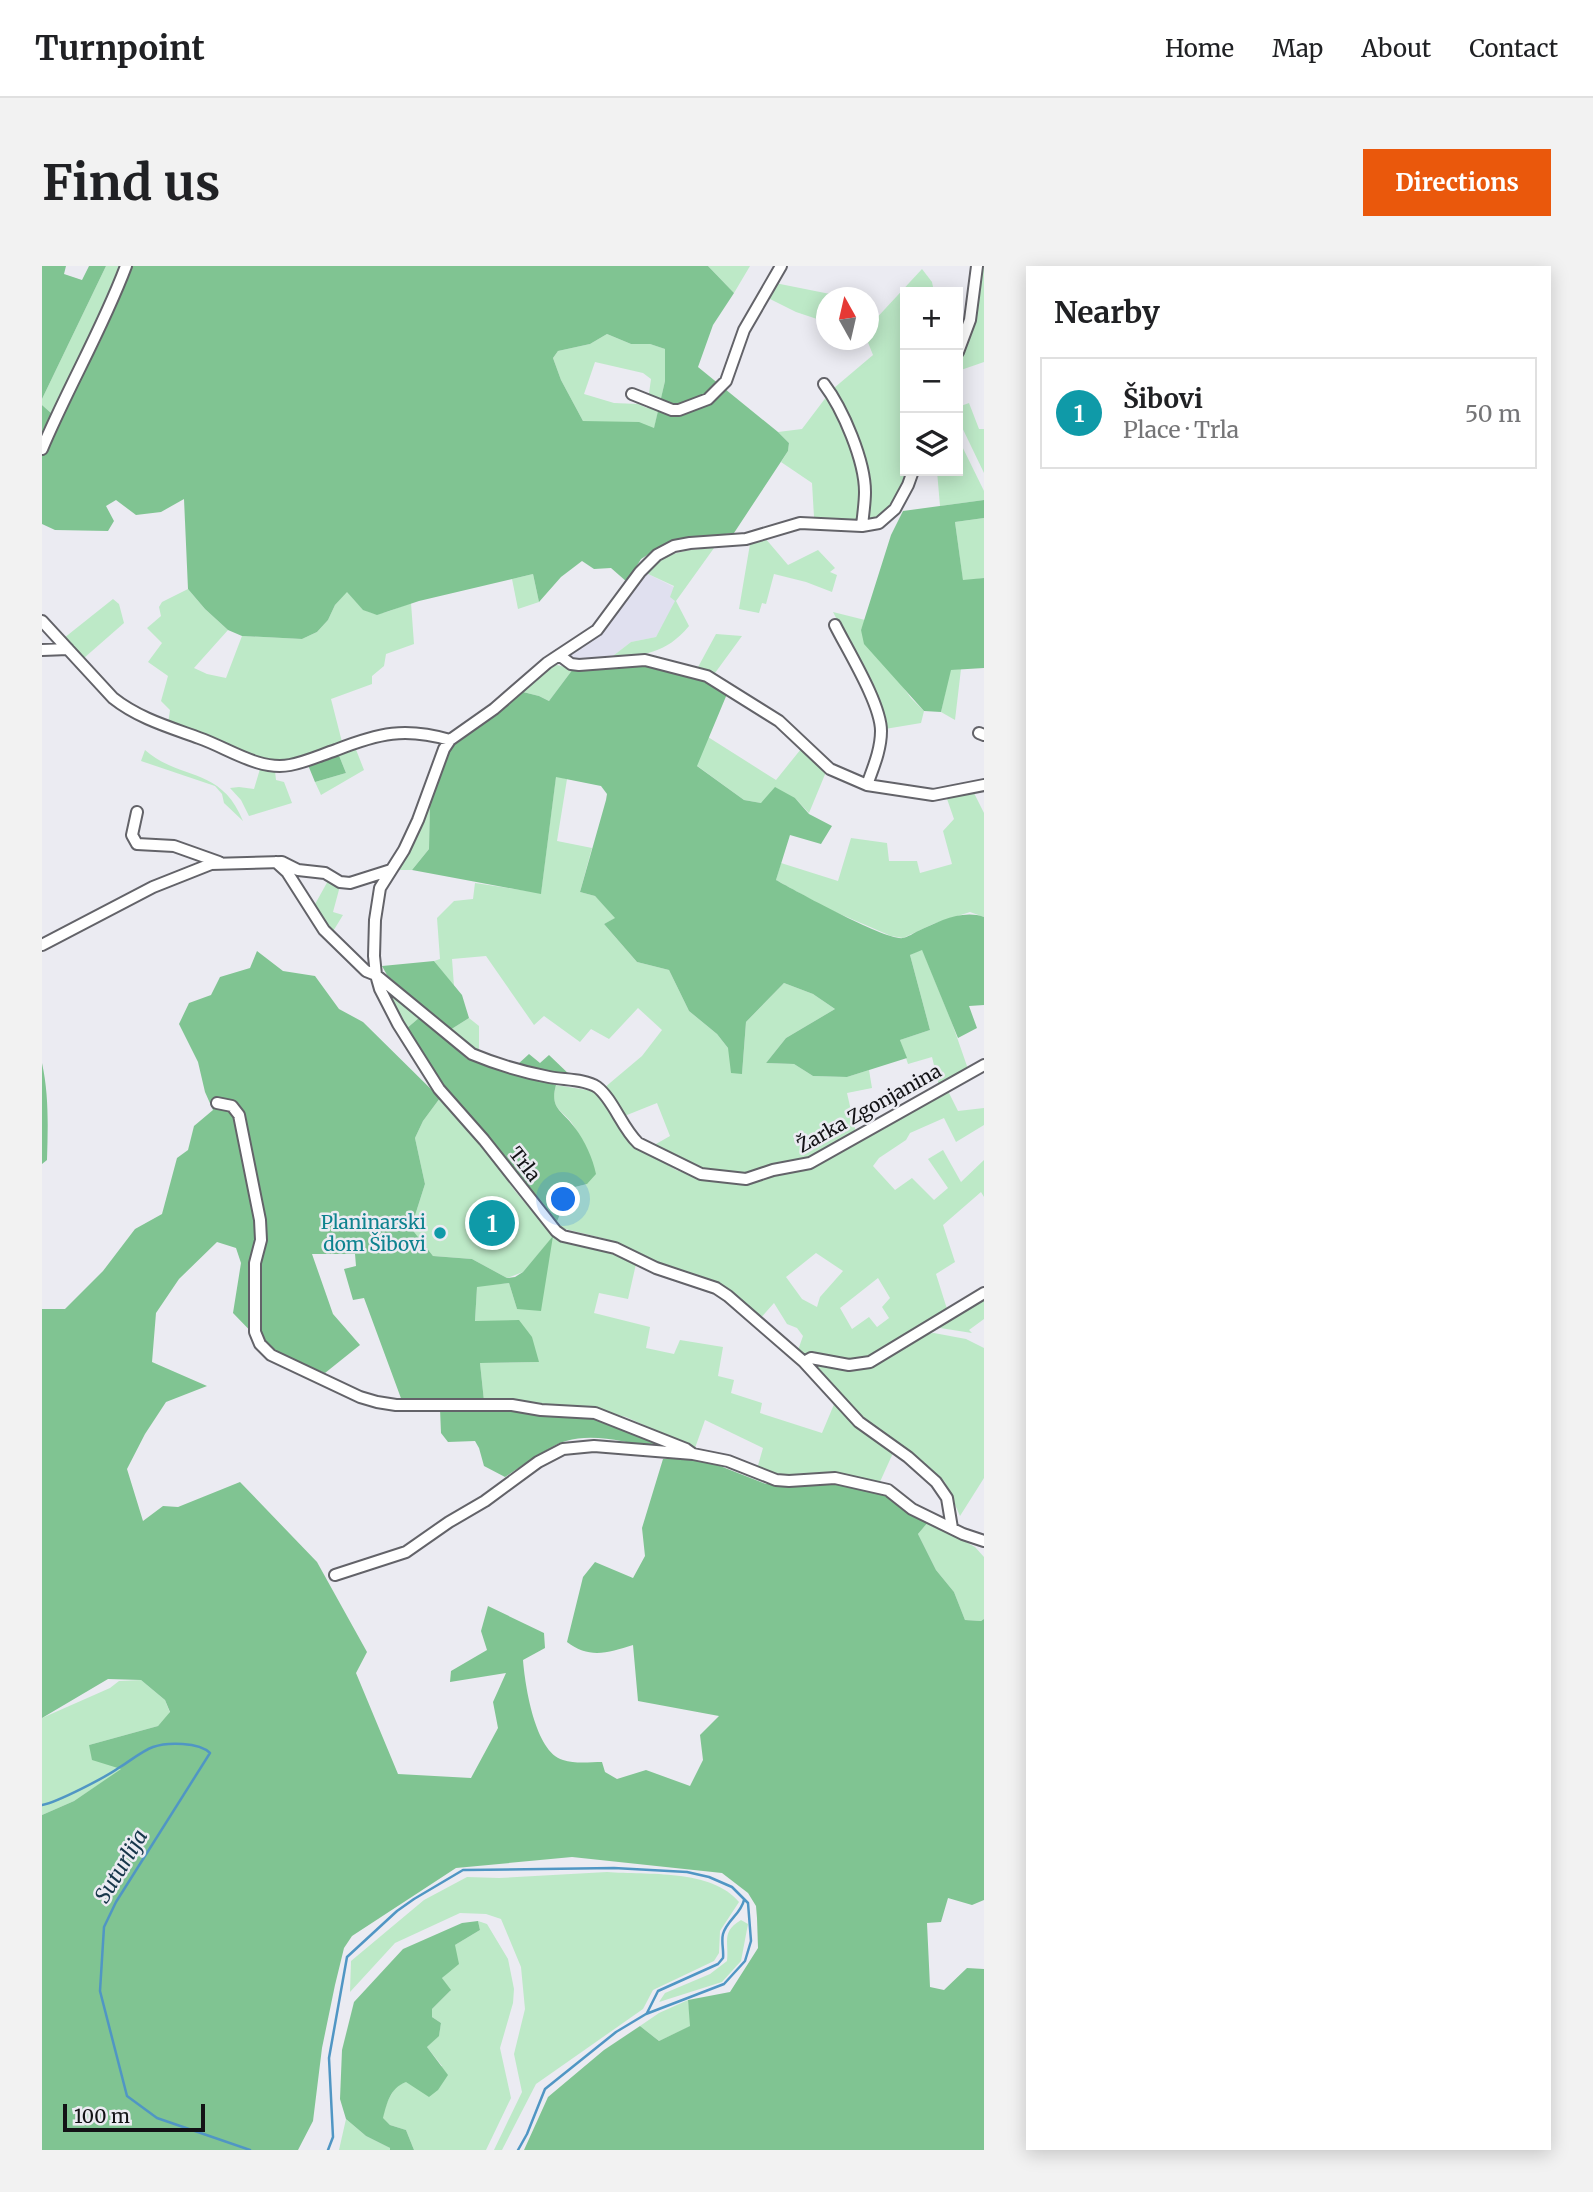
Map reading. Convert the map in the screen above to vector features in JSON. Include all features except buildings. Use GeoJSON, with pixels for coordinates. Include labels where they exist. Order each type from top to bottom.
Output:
{"type":"FeatureCollection","features":[{"type":"Feature","properties":{"kind":"street"},"geometry":{"type":"LineString","coordinates":[[42,449],[61,403],[85,362],[126,266]]}},
{"type":"Feature","properties":{"kind":"street"},"geometry":{"type":"LineString","coordinates":[[632,394],[672,410],[680,410],[708,399],[726,381],[744,330],[781,266]]}},
{"type":"Feature","properties":{"kind":"street"},"geometry":{"type":"LineString","coordinates":[[959,350],[970,320],[977,266]]}},
{"type":"Feature","properties":{"kind":"street"},"geometry":{"type":"LineString","coordinates":[[824,384],[846,424],[860,464],[865,492],[862,526]]}},
{"type":"Feature","properties":{"kind":"street"},"geometry":{"type":"LineString","coordinates":[[42,621],[124,707],[168,728],[268,765],[297,763],[392,732],[423,733],[450,740],[494,709],[541,668],[597,630],[647,563],[657,555],[674,546],[746,539],[800,523],[862,526],[879,523],[888,517],[902,497],[911,476]]}},
{"type":"Feature","properties":{"kind":"street"},"geometry":{"type":"LineString","coordinates":[[835,625],[867,688],[881,724],[879,751],[867,785]]}},
{"type":"Feature","properties":{"kind":"street"},"geometry":{"type":"LineString","coordinates":[[42,650],[68,649]]}},
{"type":"Feature","properties":{"kind":"street"},"geometry":{"type":"LineString","coordinates":[[559,655],[571,664],[579,666],[645,660],[713,679],[779,721],[830,769],[867,785],[933,795],[984,785]]}},
{"type":"Feature","properties":{"kind":"street","name":"Trla"},"geometry":{"type":"LineString","coordinates":[[450,740],[444,749],[418,820],[378,896],[374,956],[380,989],[398,1024],[439,1089],[484,1140],[556,1231],[563,1236],[615,1248],[656,1268],[716,1288],[804,1362],[859,1422],[908,1457],[936,1482],[947,1497],[952,1528]]}},
{"type":"Feature","properties":{"kind":"street"},"geometry":{"type":"LineString","coordinates":[[137,812],[132,835],[137,844],[174,846],[219,862]]}},
{"type":"Feature","properties":{"kind":"street"},"geometry":{"type":"LineString","coordinates":[[42,945],[153,887],[204,865],[219,862],[276,862],[288,864],[298,870],[325,873],[340,882],[350,884],[391,870]]}},
{"type":"Feature","properties":{"kind":"street","name":"Žarka Zgonjanina"},"geometry":{"type":"LineString","coordinates":[[276,862],[287,872],[324,930],[366,971],[376,975],[472,1054],[550,1077],[591,1084],[603,1093],[638,1143],[692,1171],[716,1177],[746,1179],[773,1170],[810,1163],[984,1065]]}},
{"type":"Feature","properties":{"kind":"street"},"geometry":{"type":"LineString","coordinates":[[217,1104],[232,1106],[239,1115],[260,1220],[261,1240],[255,1262],[255,1332],[260,1344],[271,1355],[360,1397],[377,1402],[396,1405],[512,1405],[541,1410],[595,1413],[693,1454]]}},
{"type":"Feature","properties":{"kind":"street"},"geometry":{"type":"LineString","coordinates":[[804,1362],[811,1358],[849,1365],[870,1362],[984,1293]]}},
{"type":"Feature","properties":{"kind":"street"},"geometry":{"type":"LineString","coordinates":[[335,1575],[407,1552],[449,1522],[485,1501],[538,1462],[563,1450],[594,1446],[693,1454],[728,1461],[776,1480],[835,1478],[888,1490],[912,1509],[984,1541]]}},
{"type":"Feature","properties":{"kind":"shaded area"},"geometry":{"type":"Polygon","coordinates":[[[646,573],[674,587],[676,601],[656,637],[631,642],[609,659],[581,662],[570,660],[569,654],[612,621],[646,573]]]}},
{"type":"Feature","properties":{"kind":"green space"},"geometry":{"type":"Polygon","coordinates":[[[42,266],[66,266],[64,274],[82,280],[89,266],[106,266],[42,399],[42,266]]]}},
{"type":"Feature","properties":{"kind":"green space"},"geometry":{"type":"Polygon","coordinates":[[[106,266],[121,266],[98,329],[51,413],[42,405],[42,399],[106,266]]]}},
{"type":"Feature","properties":{"kind":"green space"},"geometry":{"type":"Polygon","coordinates":[[[129,266],[708,266],[734,293],[713,325],[698,367],[778,432],[789,443],[788,451],[734,533],[671,540],[641,559],[627,582],[611,568],[594,569],[582,561],[561,577],[539,602],[533,574],[419,601],[377,615],[363,610],[347,592],[317,632],[302,639],[242,636],[228,630],[188,589],[184,499],[161,512],[136,515],[116,500],[106,506],[114,521],[108,531],[55,530],[42,524],[42,405],[61,417],[101,340],[129,266]],[[607,334],[590,344],[558,351],[553,358],[561,380],[583,421],[639,422],[654,428],[665,381],[665,349],[650,344],[631,344],[607,334]]]}},
{"type":"Feature","properties":{"kind":"green space"},"geometry":{"type":"Polygon","coordinates":[[[708,266],[750,266],[734,293],[708,266]]]}},
{"type":"Feature","properties":{"kind":"green space"},"geometry":{"type":"Polygon","coordinates":[[[979,266],[984,266],[984,362],[963,369],[963,351],[973,323],[979,266]]]}},
{"type":"Feature","properties":{"kind":"green space"},"geometry":{"type":"Polygon","coordinates":[[[922,269],[933,287],[905,287],[922,269]]]}},
{"type":"Feature","properties":{"kind":"green space"},"geometry":{"type":"Polygon","coordinates":[[[775,283],[816,291],[816,319],[796,312],[768,298],[775,283]]]}},
{"type":"Feature","properties":{"kind":"green space"},"geometry":{"type":"Polygon","coordinates":[[[900,293],[900,476],[906,476],[895,501],[884,512],[870,520],[860,452],[849,419],[834,388],[873,355],[871,350],[879,350],[879,315],[900,293]]]}},
{"type":"Feature","properties":{"kind":"green space"},"geometry":{"type":"Polygon","coordinates":[[[607,334],[631,344],[650,344],[665,349],[665,381],[654,429],[583,421],[561,380],[553,358],[558,351],[590,344],[607,334]],[[595,362],[584,394],[614,403],[638,404],[647,408],[651,379],[643,373],[595,362]]]}},
{"type":"Feature","properties":{"kind":"green space"},"geometry":{"type":"Polygon","coordinates":[[[827,396],[856,461],[860,497],[859,517],[856,520],[814,517],[812,483],[781,462],[788,451],[789,443],[778,432],[802,429],[827,396]]]}},
{"type":"Feature","properties":{"kind":"green space"},"geometry":{"type":"Polygon","coordinates":[[[969,403],[979,429],[984,429],[984,473],[963,429],[963,405],[969,403]]]}},
{"type":"Feature","properties":{"kind":"green space"},"geometry":{"type":"Polygon","coordinates":[[[963,448],[984,491],[984,500],[940,506],[937,476],[963,476],[963,448]]]}},
{"type":"Feature","properties":{"kind":"green space"},"geometry":{"type":"Polygon","coordinates":[[[984,500],[984,518],[955,522],[963,580],[984,578],[984,668],[951,670],[941,712],[924,711],[864,644],[861,630],[891,535],[903,511],[984,500]]]}},
{"type":"Feature","properties":{"kind":"green space"},"geometry":{"type":"Polygon","coordinates":[[[984,518],[984,578],[963,581],[955,522],[984,518]]]}},
{"type":"Feature","properties":{"kind":"green space"},"geometry":{"type":"Polygon","coordinates":[[[765,538],[788,565],[818,550],[835,568],[830,572],[837,575],[832,592],[774,574],[766,604],[762,603],[759,613],[739,609],[750,544],[765,538]]]}},
{"type":"Feature","properties":{"kind":"green space"},"geometry":{"type":"Polygon","coordinates":[[[714,548],[676,601],[689,626],[663,648],[609,659],[631,642],[656,637],[675,601],[670,597],[674,586],[646,573],[662,560],[677,553],[714,548]]]}},
{"type":"Feature","properties":{"kind":"green space"},"geometry":{"type":"Polygon","coordinates":[[[533,574],[539,602],[518,609],[512,579],[533,574]]]}},
{"type":"Feature","properties":{"kind":"green space"},"geometry":{"type":"Polygon","coordinates":[[[188,589],[228,630],[194,668],[207,674],[226,678],[242,636],[302,639],[317,632],[347,591],[363,608],[376,614],[411,603],[414,644],[386,654],[384,666],[372,676],[372,684],[331,699],[342,742],[288,760],[250,756],[221,741],[168,724],[170,710],[161,701],[168,676],[148,662],[162,643],[147,628],[161,616],[159,607],[162,602],[188,589]]]}},
{"type":"Feature","properties":{"kind":"green space"},"geometry":{"type":"Polygon","coordinates":[[[113,599],[119,604],[124,623],[84,658],[64,638],[113,599]]]}},
{"type":"Feature","properties":{"kind":"green space"},"geometry":{"type":"Polygon","coordinates":[[[833,612],[865,620],[861,630],[911,698],[924,711],[921,723],[885,729],[879,702],[833,612]]]}},
{"type":"Feature","properties":{"kind":"green space"},"geometry":{"type":"Polygon","coordinates":[[[716,634],[742,636],[715,673],[697,669],[716,634]]]}},
{"type":"Feature","properties":{"kind":"green space"},"geometry":{"type":"Polygon","coordinates":[[[638,664],[702,678],[727,694],[697,766],[744,800],[761,803],[775,787],[795,798],[809,814],[832,826],[821,844],[790,835],[776,880],[893,937],[903,938],[959,916],[984,917],[984,1005],[969,1006],[977,1028],[958,1038],[922,950],[910,955],[930,1030],[900,1040],[907,1058],[847,1077],[813,1076],[794,1064],[766,1063],[786,1038],[835,1009],[813,994],[784,983],[746,1022],[742,1074],[731,1073],[728,1048],[717,1034],[689,1011],[669,970],[637,962],[604,924],[615,918],[595,896],[580,892],[606,800],[607,794],[601,786],[556,777],[541,894],[412,870],[429,849],[430,800],[451,746],[497,715],[523,692],[549,701],[573,669],[638,664]]]}},
{"type":"Feature","properties":{"kind":"green space"},"geometry":{"type":"Polygon","coordinates":[[[551,666],[573,669],[549,701],[523,692],[551,666]]]}},
{"type":"Feature","properties":{"kind":"green space"},"geometry":{"type":"Polygon","coordinates":[[[961,669],[955,720],[941,712],[950,670],[961,669]]]}},
{"type":"Feature","properties":{"kind":"green space"},"geometry":{"type":"Polygon","coordinates":[[[708,737],[776,780],[801,749],[826,772],[809,813],[795,798],[761,803],[744,800],[696,765],[708,737]]]}},
{"type":"Feature","properties":{"kind":"green space"},"geometry":{"type":"Polygon","coordinates":[[[355,747],[364,770],[321,795],[315,782],[346,773],[338,753],[355,747]]]}},
{"type":"Feature","properties":{"kind":"green space"},"geometry":{"type":"Polygon","coordinates":[[[145,750],[158,760],[212,783],[234,803],[243,821],[224,803],[222,794],[215,786],[141,761],[145,750]]]}},
{"type":"Feature","properties":{"kind":"green space"},"geometry":{"type":"Polygon","coordinates":[[[338,753],[346,773],[315,782],[308,765],[338,753]]]}},
{"type":"Feature","properties":{"kind":"green space"},"geometry":{"type":"Polygon","coordinates":[[[260,769],[275,771],[276,780],[284,782],[292,803],[249,816],[241,800],[230,788],[254,789],[260,769]]]}},
{"type":"Feature","properties":{"kind":"green space"},"geometry":{"type":"Polygon","coordinates":[[[556,776],[567,779],[557,841],[592,848],[580,892],[595,896],[616,918],[604,924],[637,962],[669,970],[689,1011],[717,1034],[742,1074],[746,1022],[784,983],[813,994],[835,1009],[786,1038],[766,1063],[794,1064],[813,1076],[847,1077],[869,1070],[872,1088],[847,1093],[856,1133],[809,1160],[778,1162],[746,1173],[714,1173],[649,1148],[670,1136],[657,1103],[622,1117],[604,1088],[642,1056],[662,1030],[638,1008],[609,1039],[591,1029],[580,1042],[544,1016],[534,1025],[486,956],[452,959],[454,986],[434,961],[440,959],[437,918],[454,901],[473,899],[475,883],[541,893],[556,776]]]}},
{"type":"Feature","properties":{"kind":"green space"},"geometry":{"type":"Polygon","coordinates":[[[972,789],[984,813],[984,917],[970,912],[933,924],[903,938],[891,936],[826,908],[776,880],[781,863],[838,881],[851,838],[887,843],[889,861],[917,861],[920,873],[952,864],[943,831],[954,819],[946,796],[972,789]]]}},
{"type":"Feature","properties":{"kind":"green space"},"geometry":{"type":"Polygon","coordinates":[[[430,800],[429,849],[412,870],[396,870],[430,800]]]}},
{"type":"Feature","properties":{"kind":"green space"},"geometry":{"type":"Polygon","coordinates":[[[329,879],[340,886],[333,912],[343,915],[332,933],[314,906],[329,879]]]}},
{"type":"Feature","properties":{"kind":"green space"},"geometry":{"type":"Polygon","coordinates":[[[922,949],[968,1069],[939,1086],[932,1057],[908,1064],[900,1040],[930,1030],[910,955],[922,949]]]}},
{"type":"Feature","properties":{"kind":"green space"},"geometry":{"type":"Polygon","coordinates":[[[257,951],[283,971],[315,976],[339,1009],[363,1022],[440,1098],[423,1121],[415,1138],[425,1184],[411,1228],[433,1256],[472,1259],[507,1278],[515,1277],[523,1272],[553,1236],[541,1311],[517,1309],[509,1283],[477,1287],[475,1321],[519,1320],[532,1337],[539,1362],[480,1363],[484,1401],[402,1401],[364,1298],[353,1300],[344,1269],[356,1266],[355,1254],[312,1254],[333,1314],[360,1345],[325,1373],[269,1350],[233,1313],[241,1263],[236,1248],[217,1242],[179,1279],[156,1313],[152,1362],[207,1386],[166,1402],[127,1469],[143,1521],[163,1506],[178,1507],[240,1482],[317,1562],[367,1652],[356,1673],[398,1774],[471,1778],[498,1728],[493,1702],[506,1673],[450,1682],[451,1671],[487,1650],[481,1631],[488,1606],[544,1633],[545,1648],[523,1660],[533,1716],[545,1745],[553,1754],[572,1762],[602,1762],[605,1772],[617,1779],[646,1770],[690,1786],[703,1760],[700,1735],[719,1716],[638,1701],[633,1645],[591,1653],[567,1642],[583,1577],[595,1562],[633,1578],[645,1556],[642,1528],[663,1459],[697,1457],[766,1484],[825,1482],[885,1492],[929,1521],[918,1534],[936,1570],[954,1592],[965,1620],[984,1619],[984,1900],[972,1905],[948,1898],[941,1922],[927,1923],[930,1987],[944,1990],[967,1968],[984,1969],[984,2150],[524,2150],[548,2097],[604,2050],[640,2026],[659,2041],[690,2026],[688,2000],[730,1992],[758,1948],[756,1906],[748,1893],[722,1873],[572,1857],[456,1868],[352,1936],[344,1948],[335,1985],[322,2048],[313,2121],[298,2150],[42,2150],[42,1815],[74,1801],[121,1769],[92,1760],[89,1745],[158,1726],[170,1712],[165,1700],[141,1680],[108,1679],[42,1718],[42,1309],[65,1309],[103,1271],[135,1229],[162,1214],[177,1158],[188,1150],[194,1126],[213,1110],[205,1092],[198,1062],[179,1024],[189,1003],[211,995],[220,977],[250,968],[257,951]]]}},
{"type":"Feature","properties":{"kind":"green space"},"geometry":{"type":"Polygon","coordinates":[[[434,961],[462,995],[469,1018],[450,1030],[387,975],[382,966],[434,961]]]}},
{"type":"Feature","properties":{"kind":"green space"},"geometry":{"type":"Polygon","coordinates":[[[391,991],[420,1017],[406,1029],[386,995],[391,991]]]}},
{"type":"Feature","properties":{"kind":"green space"},"geometry":{"type":"Polygon","coordinates":[[[420,1017],[467,1059],[556,1085],[556,1105],[582,1139],[596,1174],[587,1184],[571,1188],[556,1224],[500,1151],[444,1087],[406,1029],[420,1017]]]}},
{"type":"Feature","properties":{"kind":"green space"},"geometry":{"type":"Polygon","coordinates":[[[469,1018],[479,1026],[479,1051],[469,1048],[450,1030],[469,1018]]]}},
{"type":"Feature","properties":{"kind":"green space"},"geometry":{"type":"Polygon","coordinates":[[[529,1054],[540,1063],[549,1055],[572,1077],[517,1065],[529,1054]]]}},
{"type":"Feature","properties":{"kind":"green space"},"geometry":{"type":"Polygon","coordinates":[[[42,1063],[48,1123],[47,1160],[42,1164],[42,1063]]]}},
{"type":"Feature","properties":{"kind":"green space"},"geometry":{"type":"Polygon","coordinates":[[[556,1085],[593,1091],[600,1096],[621,1131],[631,1142],[676,1170],[699,1178],[744,1184],[809,1169],[910,1114],[947,1089],[958,1111],[984,1108],[984,1125],[956,1142],[944,1118],[910,1133],[906,1140],[879,1158],[873,1166],[895,1190],[912,1178],[934,1200],[948,1188],[928,1159],[943,1150],[961,1182],[984,1160],[984,1197],[981,1192],[943,1225],[955,1262],[936,1274],[947,1309],[901,1340],[862,1359],[804,1355],[798,1350],[803,1336],[797,1328],[787,1324],[774,1303],[758,1321],[746,1304],[722,1285],[675,1270],[606,1239],[561,1228],[556,1224],[571,1188],[587,1184],[577,1133],[556,1105],[556,1085]],[[816,1253],[786,1277],[802,1299],[817,1307],[820,1297],[843,1271],[816,1253]],[[878,1278],[840,1308],[852,1329],[869,1317],[877,1327],[889,1318],[882,1307],[890,1298],[878,1278]]]}},
{"type":"Feature","properties":{"kind":"green space"},"geometry":{"type":"Polygon","coordinates":[[[440,1098],[487,1151],[515,1191],[553,1236],[606,1249],[636,1264],[628,1299],[599,1293],[594,1313],[650,1327],[646,1348],[674,1354],[680,1340],[723,1347],[718,1376],[734,1380],[731,1393],[762,1403],[760,1413],[822,1433],[835,1402],[866,1435],[893,1453],[879,1484],[836,1474],[785,1474],[757,1469],[763,1448],[705,1420],[695,1448],[626,1417],[596,1410],[484,1401],[480,1363],[539,1362],[475,1321],[477,1286],[509,1283],[517,1309],[552,1238],[523,1272],[507,1278],[472,1259],[433,1256],[411,1228],[425,1184],[415,1138],[423,1121],[440,1098]]]}},
{"type":"Feature","properties":{"kind":"green space"},"geometry":{"type":"Polygon","coordinates":[[[984,1297],[984,1319],[969,1330],[972,1333],[940,1328],[938,1325],[984,1297]]]}},
{"type":"Feature","properties":{"kind":"green space"},"geometry":{"type":"Polygon","coordinates":[[[926,1334],[966,1339],[984,1348],[984,1478],[960,1516],[945,1482],[911,1452],[862,1419],[812,1362],[853,1371],[865,1369],[926,1334]]]}},
{"type":"Feature","properties":{"kind":"green space"},"geometry":{"type":"Polygon","coordinates":[[[440,1409],[526,1410],[589,1417],[610,1422],[655,1443],[653,1448],[599,1438],[566,1441],[505,1477],[484,1466],[475,1441],[448,1442],[441,1433],[440,1409]]]}},
{"type":"Feature","properties":{"kind":"green space"},"geometry":{"type":"Polygon","coordinates":[[[929,1521],[975,1547],[984,1557],[984,1619],[981,1621],[965,1620],[954,1592],[936,1570],[918,1534],[929,1521]]]}},
{"type":"Feature","properties":{"kind":"green space"},"geometry":{"type":"Polygon","coordinates":[[[141,1680],[165,1700],[170,1713],[158,1726],[89,1745],[122,1769],[74,1801],[42,1815],[42,1718],[110,1688],[119,1681],[141,1680]]]}},
{"type":"Feature","properties":{"kind":"green space"},"geometry":{"type":"Polygon","coordinates":[[[607,1872],[696,1879],[727,1891],[739,1902],[720,1931],[719,1953],[714,1961],[653,1990],[643,2009],[536,2084],[502,2150],[494,2150],[522,2092],[514,2054],[525,2009],[521,1967],[501,1919],[486,1914],[460,1913],[395,1943],[350,1992],[351,1961],[424,1900],[467,1877],[499,1878],[607,1872]]]}},
{"type":"Feature","properties":{"kind":"green space"},"geometry":{"type":"Polygon","coordinates":[[[741,1920],[748,1924],[741,1961],[722,1982],[659,2002],[665,1993],[710,1974],[727,1961],[728,1933],[741,1920]]]}},
{"type":"Feature","properties":{"kind":"green space"},"geometry":{"type":"Polygon","coordinates":[[[478,1921],[487,1924],[508,1959],[514,1989],[513,2003],[500,2048],[511,2098],[486,2150],[414,2150],[406,2130],[390,2125],[382,2118],[396,2086],[442,2066],[427,2047],[439,2035],[441,2023],[432,2017],[432,2009],[450,1991],[442,1978],[447,1973],[455,1945],[480,1930],[478,1921]]]}},
{"type":"Feature","properties":{"kind":"green space"},"geometry":{"type":"Polygon","coordinates":[[[478,1921],[480,1930],[455,1945],[459,1964],[442,1978],[451,1990],[432,2009],[432,2017],[441,2023],[439,2036],[427,2047],[448,2075],[438,2090],[429,2097],[406,2082],[396,2088],[383,2118],[390,2125],[406,2130],[414,2150],[390,2150],[366,2136],[346,2119],[340,2099],[342,2050],[354,2002],[403,1949],[462,1923],[478,1921]]]}},
{"type":"Feature","properties":{"kind":"green space"},"geometry":{"type":"Polygon","coordinates":[[[688,2000],[691,2026],[659,2041],[640,2026],[659,2013],[688,2000]]]}},
{"type":"Feature","properties":{"kind":"green space"},"geometry":{"type":"Polygon","coordinates":[[[346,2119],[366,2136],[390,2150],[339,2150],[346,2119]]]}},
{"type":"Feature","properties":{"kind":"waterway","name":"Suturlija"},"geometry":{"type":"LineString","coordinates":[[42,1805],[93,1783],[153,1747],[183,1744],[205,1749],[210,1753],[116,1902],[104,1927],[100,1991],[127,2096],[157,2118],[250,2150]]}},
{"type":"Feature","properties":{"kind":"waterway","name":"Suturlija"},"geometry":{"type":"LineString","coordinates":[[328,2150],[333,2137],[329,2058],[347,1957],[414,1899],[463,1870],[614,1868],[687,1872],[709,1877],[732,1887],[748,1903],[751,1941],[745,1961],[724,1984],[646,2014],[616,2032],[545,2089],[518,2150]]}},
{"type":"Feature","properties":{"kind":"waterway","name":"Suturlija"},"geometry":{"type":"LineString","coordinates":[[647,2013],[658,1991],[718,1964],[723,1958],[722,1937],[725,1929],[744,1900]]}},
{"type":"Feature","properties":{"kind":"place","name":"Šibovi"},"geometry":{"type":"Point","coordinates":[492,1223]}},
{"type":"Feature","properties":{"kind":"place","name":"Planinarski dom Šibovi"},"geometry":{"type":"Point","coordinates":[440,1233]}}]}
